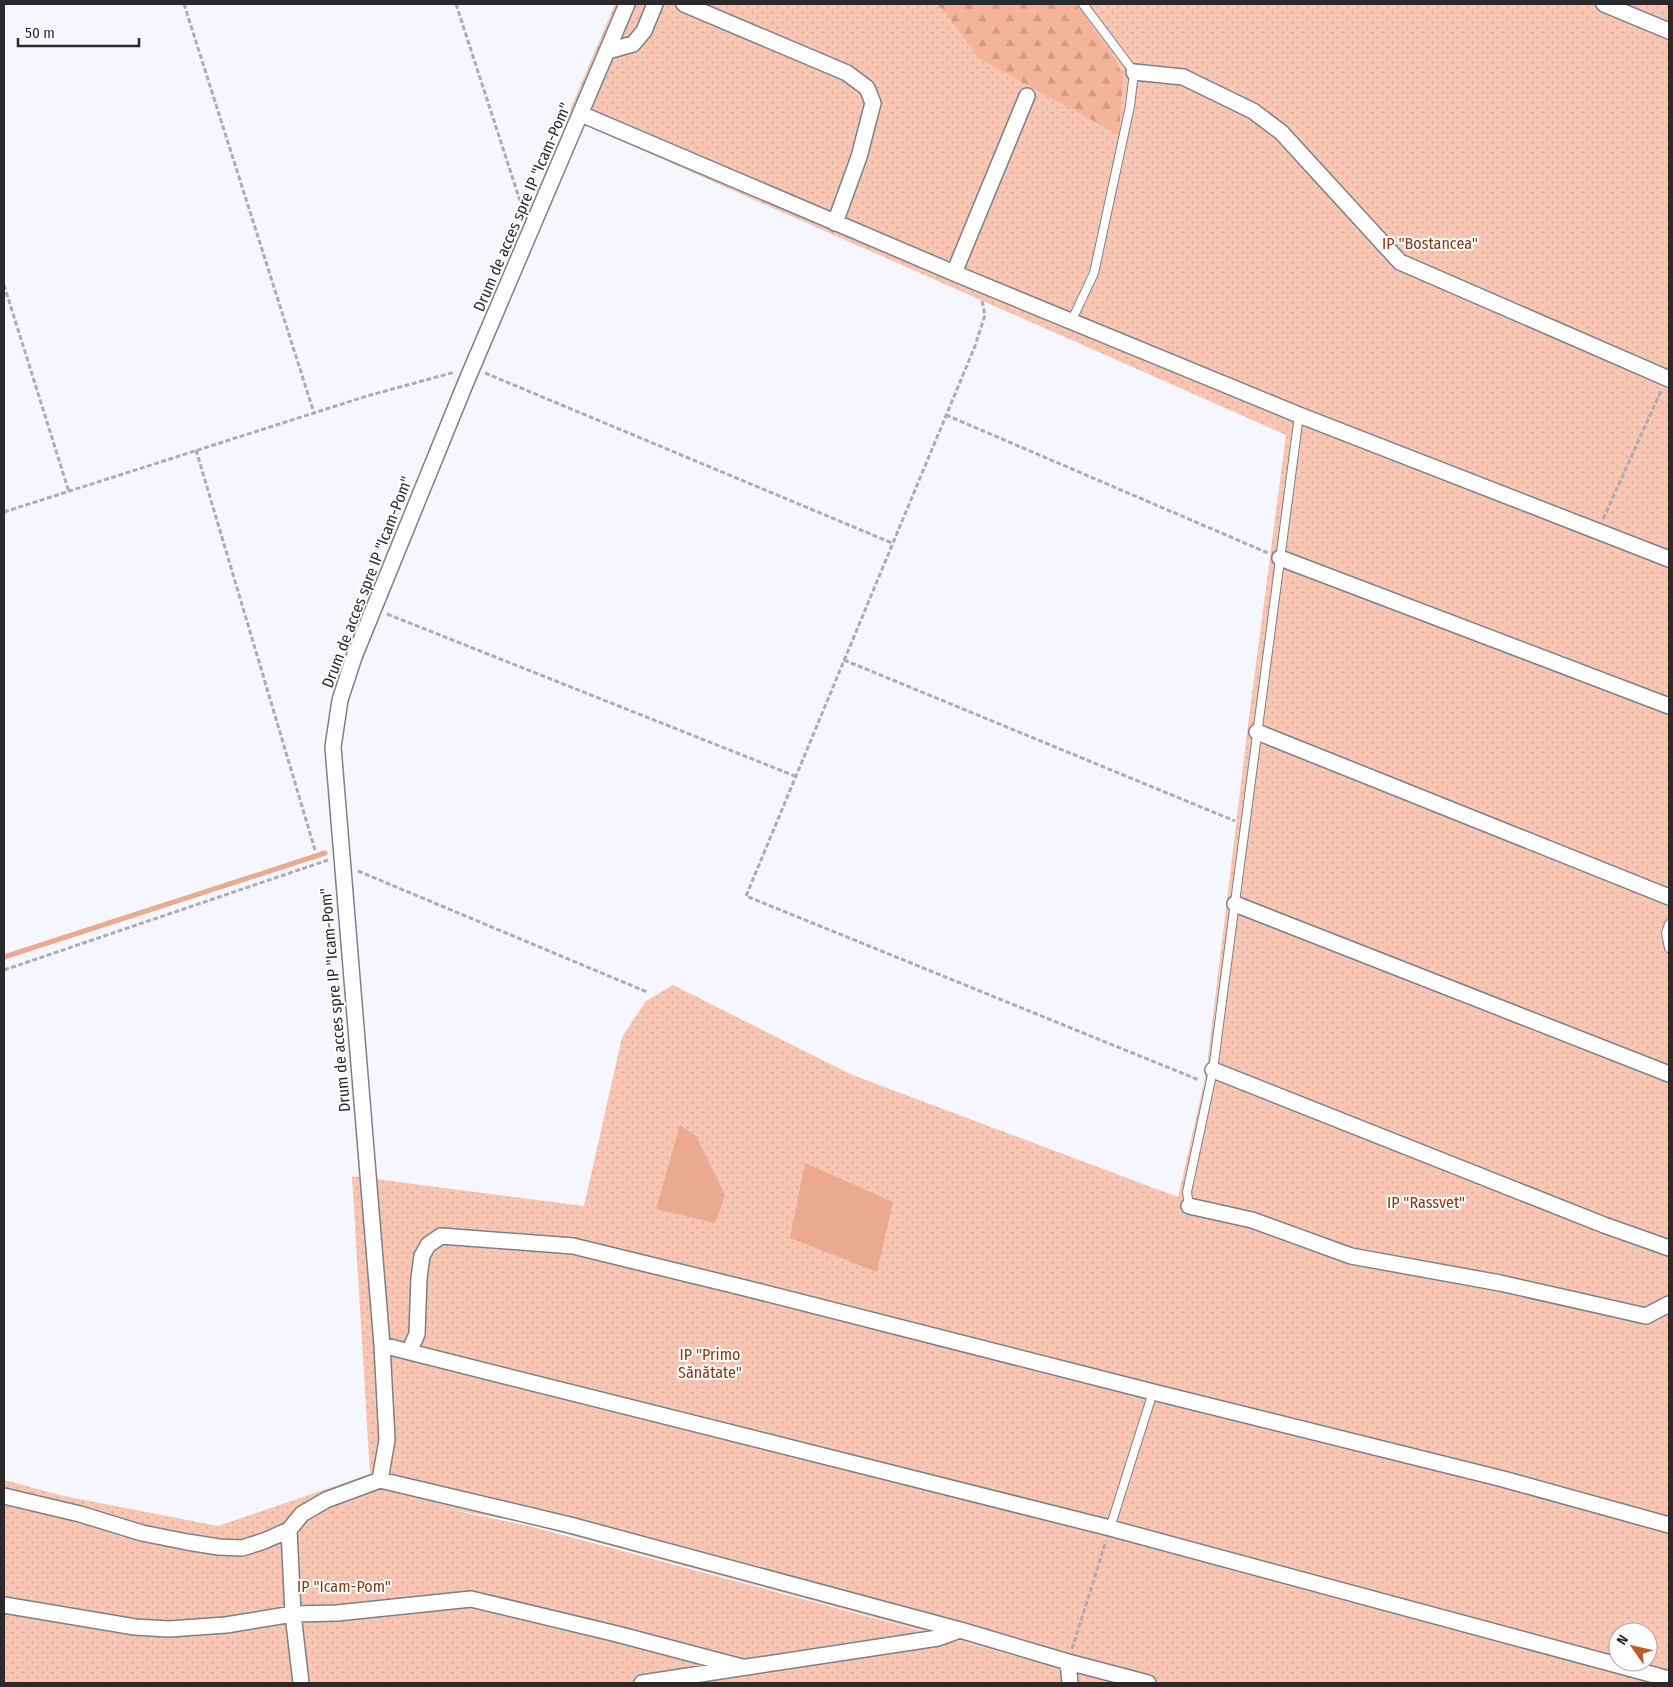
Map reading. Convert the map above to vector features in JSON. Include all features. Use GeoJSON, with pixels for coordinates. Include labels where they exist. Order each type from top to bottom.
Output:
{"type":"FeatureCollection","features":[{"type":"Feature","properties":{"kind":"street","name":"Drum de acces spre IP \"Icam-Pom\""},"geometry":{"type":"LineString","coordinates":[[380,1480],[387,1440],[382,1345],[333,747],[340,700],[354,657],[472,368],[627,4]]}},
{"type":"Feature","properties":{"kind":"street"},"geometry":{"type":"LineString","coordinates":[[608,51],[633,44],[644,31],[655,4]]}},
{"type":"Feature","properties":{"kind":"street"},"geometry":{"type":"LineString","coordinates":[[684,4],[846,73],[867,88],[873,104],[859,156],[836,222]]}},
{"type":"Feature","properties":{"kind":"street"},"geometry":{"type":"LineString","coordinates":[[1604,4],[1669,31]]}},
{"type":"Feature","properties":{"kind":"street"},"geometry":{"type":"LineString","coordinates":[[1134,72],[1183,77],[1253,111],[1281,132],[1400,262],[1668,379]]}},
{"type":"Feature","properties":{"kind":"street"},"geometry":{"type":"LineString","coordinates":[[954,273],[1026,96]]}},
{"type":"Feature","properties":{"kind":"street"},"geometry":{"type":"LineString","coordinates":[[581,114],[1071,322],[1299,415],[1669,559]]}},
{"type":"Feature","properties":{"kind":"street"},"geometry":{"type":"LineString","coordinates":[[1280,558],[1669,706]]}},
{"type":"Feature","properties":{"kind":"street"},"geometry":{"type":"LineString","coordinates":[[1257,732],[1669,896]]}},
{"type":"Feature","properties":{"kind":"street"},"geometry":{"type":"LineString","coordinates":[[1235,904],[1669,1074]]}},
{"type":"Feature","properties":{"kind":"street"},"geometry":{"type":"LineString","coordinates":[[1213,1070],[1604,1225],[1669,1248]]}},
{"type":"Feature","properties":{"kind":"street"},"geometry":{"type":"LineString","coordinates":[[1189,1206],[1252,1220],[1351,1256],[1500,1283],[1646,1316],[1669,1304]]}},
{"type":"Feature","properties":{"kind":"street"},"geometry":{"type":"LineString","coordinates":[[409,1352],[417,1334],[419,1278],[422,1256],[428,1244],[441,1236],[573,1246],[1503,1479],[1669,1525]]}},
{"type":"Feature","properties":{"kind":"street"},"geometry":{"type":"LineString","coordinates":[[382,1345],[1110,1528],[1669,1679]]}},
{"type":"Feature","properties":{"kind":"street"},"geometry":{"type":"LineString","coordinates":[[4,1496],[80,1514],[142,1533],[219,1547],[242,1548],[289,1530],[302,1514],[326,1500],[380,1480],[570,1525],[960,1630],[1148,1683]]}},
{"type":"Feature","properties":{"kind":"street"},"geometry":{"type":"LineString","coordinates":[[289,1530],[293,1614],[301,1683]]}},
{"type":"Feature","properties":{"kind":"street"},"geometry":{"type":"LineString","coordinates":[[4,1605],[135,1627],[169,1629],[226,1625],[293,1614],[337,1613],[471,1599],[617,1634],[742,1667]]}},
{"type":"Feature","properties":{"kind":"street"},"geometry":{"type":"LineString","coordinates":[[642,1683],[938,1638],[960,1630]]}},
{"type":"Feature","properties":{"kind":"street"},"geometry":{"type":"LineString","coordinates":[[1068,1662],[1070,1683]]}},
{"type":"Feature","properties":{"kind":"lane"},"geometry":{"type":"LineString","coordinates":[[1071,322],[1094,273],[1130,106],[1134,72],[1083,4]]}},
{"type":"Feature","properties":{"kind":"lane"},"geometry":{"type":"LineString","coordinates":[[1189,1206],[1187,1192],[1213,1070],[1299,415]]}},
{"type":"Feature","properties":{"kind":"lane"},"geometry":{"type":"LineString","coordinates":[[1669,924],[1666,933],[1669,948]]}},
{"type":"Feature","properties":{"kind":"lane"},"geometry":{"type":"LineString","coordinates":[[1110,1528],[1152,1392]]}},
{"type":"Feature","properties":{"kind":"path"},"geometry":{"type":"LineString","coordinates":[[184,4],[314,413]]}},
{"type":"Feature","properties":{"kind":"path"},"geometry":{"type":"LineString","coordinates":[[456,4],[530,232]]}},
{"type":"Feature","properties":{"kind":"path"},"geometry":{"type":"LineString","coordinates":[[979,283],[985,315],[975,346],[746,896],[1210,1085]]}},
{"type":"Feature","properties":{"kind":"path"},"geometry":{"type":"LineString","coordinates":[[4,285],[69,492]]}},
{"type":"Feature","properties":{"kind":"path"},"geometry":{"type":"LineString","coordinates":[[4,512],[367,396],[472,368],[892,543]]}},
{"type":"Feature","properties":{"kind":"path"},"geometry":{"type":"LineString","coordinates":[[1598,531],[1668,379]]}},
{"type":"Feature","properties":{"kind":"path"},"geometry":{"type":"LineString","coordinates":[[946,415],[1280,558]]}},
{"type":"Feature","properties":{"kind":"path"},"geometry":{"type":"LineString","coordinates":[[196,450],[315,850]]}},
{"type":"Feature","properties":{"kind":"path"},"geometry":{"type":"LineString","coordinates":[[374,608],[796,776]]}},
{"type":"Feature","properties":{"kind":"path"},"geometry":{"type":"LineString","coordinates":[[844,660],[1245,825]]}},
{"type":"Feature","properties":{"kind":"path"},"geometry":{"type":"LineString","coordinates":[[4,970],[341,860],[647,992]]}},
{"type":"Feature","properties":{"kind":"path"},"geometry":{"type":"LineString","coordinates":[[1068,1662],[1110,1528]]}},
{"type":"Feature","properties":{"kind":"green space"},"geometry":{"type":"Polygon","coordinates":[[[615,4],[1669,4],[1669,1683],[4,1683],[4,1480],[64,1496],[218,1526],[370,1474],[352,1176],[584,1206],[622,1037],[646,1001],[673,985],[850,1074],[1178,1197],[1206,1074],[1249,717],[1286,435],[567,117],[615,4]],[[432,1506],[525,1525],[1083,1674],[526,1523],[432,1506]]]}},
{"type":"Feature","properties":{"kind":"green space"},"geometry":{"type":"Polygon","coordinates":[[[937,4],[1076,4],[1115,59],[1123,77],[1119,135],[978,58],[954,23],[937,4]]]}},
{"type":"Feature","properties":{"kind":"shaded area"},"geometry":{"type":"Polygon","coordinates":[[[680,1125],[696,1136],[725,1195],[715,1223],[656,1209],[680,1125]]]}},
{"type":"Feature","properties":{"kind":"shaded area"},"geometry":{"type":"Polygon","coordinates":[[[805,1163],[893,1202],[877,1272],[790,1238],[805,1163]]]}},
{"type":"Feature","properties":{"kind":"waterway"},"geometry":{"type":"LineString","coordinates":[[4,957],[325,853]]}},
{"type":"Feature","properties":{"kind":"park label","name":"IP \"Bostancea\""},"geometry":{"type":"Point","coordinates":[1430,243]}},
{"type":"Feature","properties":{"kind":"park label","name":"IP \"Rassvet\""},"geometry":{"type":"Point","coordinates":[1426,1202]}},
{"type":"Feature","properties":{"kind":"park label","name":"IP \"Primo Sănătate\""},"geometry":{"type":"Point","coordinates":[710,1363]}},
{"type":"Feature","properties":{"kind":"park label","name":"IP \"Icam-Pom\""},"geometry":{"type":"Point","coordinates":[344,1586]}}]}
